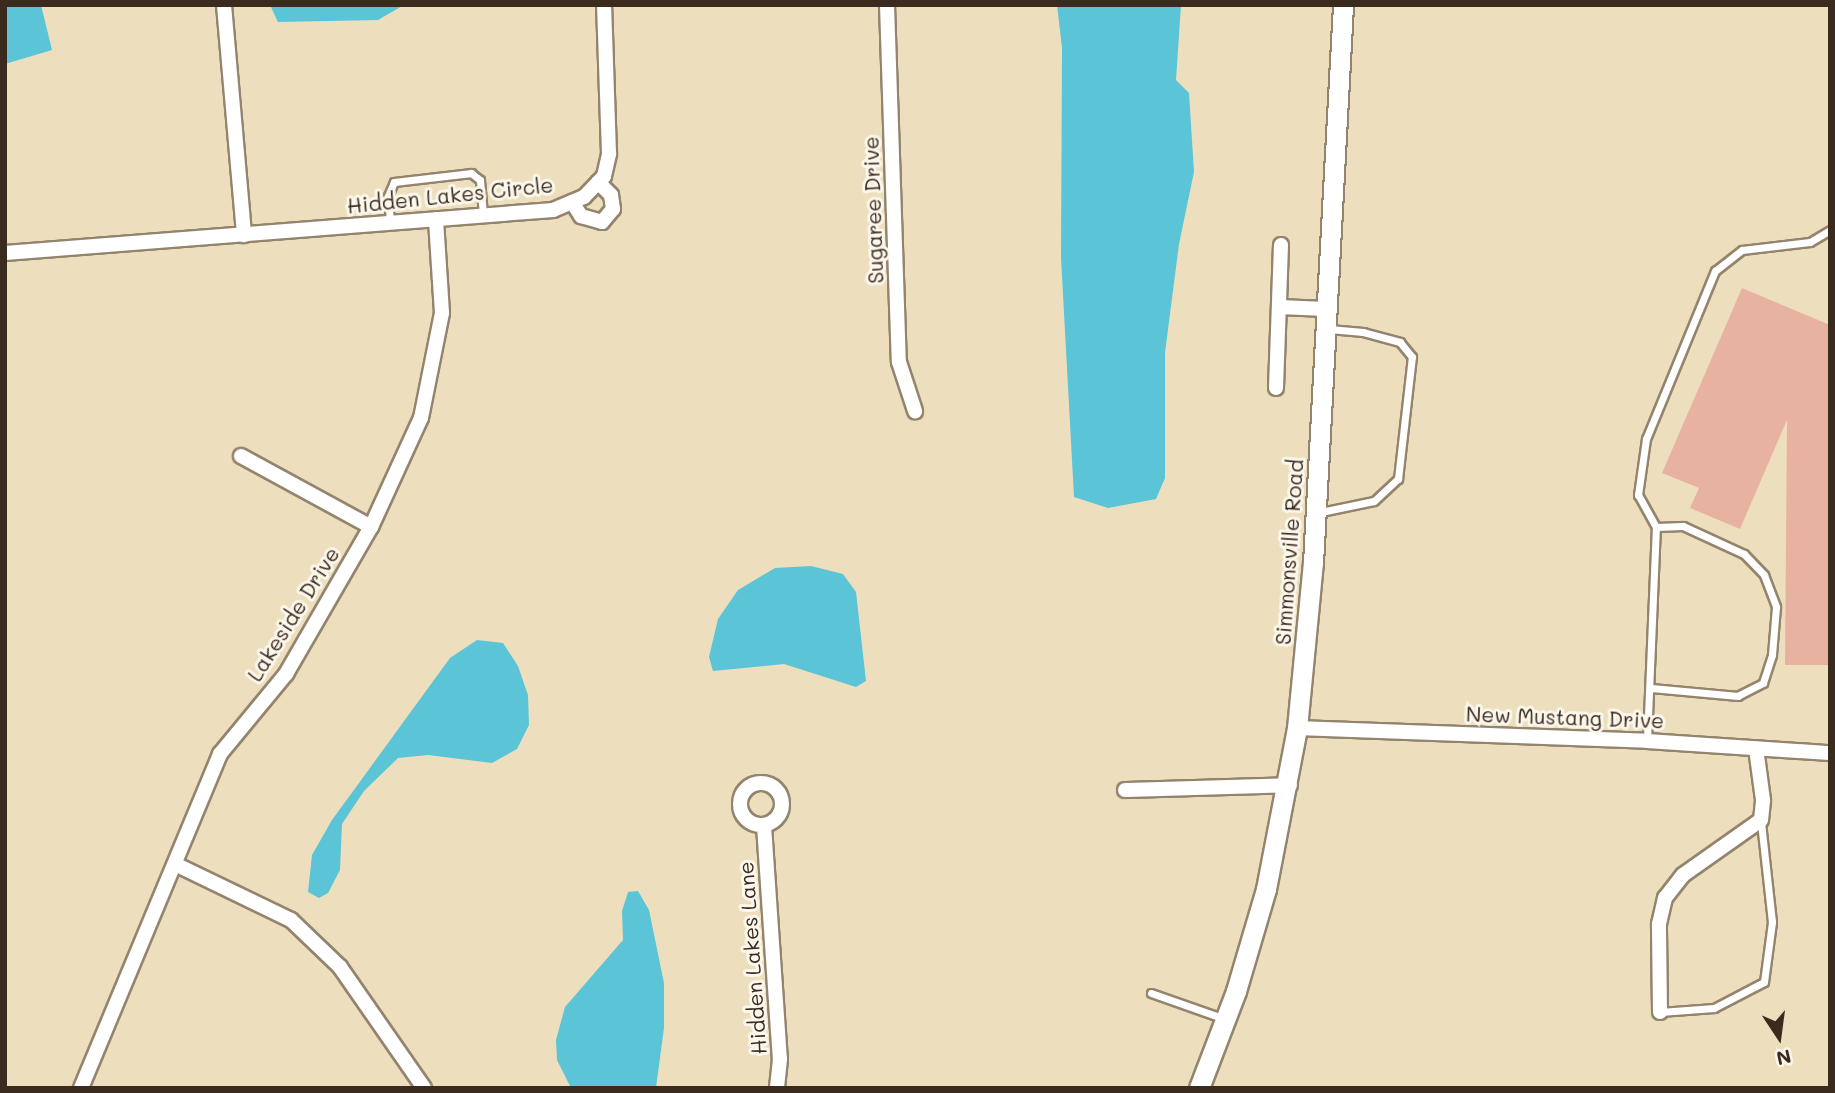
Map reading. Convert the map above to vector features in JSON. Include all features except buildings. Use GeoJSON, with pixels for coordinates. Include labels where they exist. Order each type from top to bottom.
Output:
{"type":"FeatureCollection","features":[{"type":"Feature","properties":{"kind":"street"},"geometry":{"type":"LineString","coordinates":[[224,5],[244,235]]}},
{"type":"Feature","properties":{"kind":"street"},"geometry":{"type":"LineString","coordinates":[[572,202],[581,216],[602,222],[613,209],[611,195],[598,182],[604,176],[609,154],[604,5]]}},
{"type":"Feature","properties":{"kind":"street","name":"Sugaree Drive"},"geometry":{"type":"LineString","coordinates":[[887,5],[899,362],[915,411]]}},
{"type":"Feature","properties":{"kind":"street","name":"Simmonsville Road"},"geometry":{"type":"LineString","coordinates":[[1199,1088],[1225,1020],[1266,889],[1290,785],[1315,513],[1343,5]]}},
{"type":"Feature","properties":{"kind":"street","name":"Hidden Lakes Circle"},"geometry":{"type":"LineString","coordinates":[[5,253],[553,211],[572,202],[598,182]]}},
{"type":"Feature","properties":{"kind":"street","name":"Lakeside Drive"},"geometry":{"type":"LineString","coordinates":[[80,1088],[220,754],[286,674],[371,527],[421,418],[442,313],[436,219]]}},
{"type":"Feature","properties":{"kind":"street"},"geometry":{"type":"LineString","coordinates":[[1276,388],[1280,245]]}},
{"type":"Feature","properties":{"kind":"street"},"geometry":{"type":"LineString","coordinates":[[1279,307],[1326,319]]}},
{"type":"Feature","properties":{"kind":"street"},"geometry":{"type":"LineString","coordinates":[[241,456],[371,527]]}},
{"type":"Feature","properties":{"kind":"street","name":"New Mustang Drive"},"geometry":{"type":"LineString","coordinates":[[1297,729],[1647,741],[1830,753]]}},
{"type":"Feature","properties":{"kind":"street"},"geometry":{"type":"LineString","coordinates":[[1660,1012],[1660,924],[1665,898],[1683,875],[1761,820],[1763,800],[1756,748]]}},
{"type":"Feature","properties":{"kind":"street"},"geometry":{"type":"LineString","coordinates":[[1125,790],[1290,785]]}},
{"type":"Feature","properties":{"kind":"street","name":"Hidden Lakes Lane"},"geometry":{"type":"LineString","coordinates":[[764,826],[780,1059],[777,1088]]}},
{"type":"Feature","properties":{"kind":"street"},"geometry":{"type":"LineString","coordinates":[[175,864],[291,920],[340,967],[424,1088]]}},
{"type":"Feature","properties":{"kind":"lane"},"geometry":{"type":"LineString","coordinates":[[390,223],[388,196],[394,182],[471,173],[481,180],[483,216]]}},
{"type":"Feature","properties":{"kind":"lane"},"geometry":{"type":"LineString","coordinates":[[1647,741],[1656,527],[1638,495],[1646,439],[1715,271],[1742,250],[1810,242],[1830,230]]}},
{"type":"Feature","properties":{"kind":"lane"},"geometry":{"type":"LineString","coordinates":[[1315,513],[1374,501],[1398,480],[1412,357],[1400,342],[1326,319]]}},
{"type":"Feature","properties":{"kind":"lane"},"geometry":{"type":"LineString","coordinates":[[1651,688],[1738,696],[1763,683],[1772,655],[1776,607],[1764,575],[1744,554],[1683,526],[1656,527]]}},
{"type":"Feature","properties":{"kind":"lane"},"geometry":{"type":"LineString","coordinates":[[1660,1012],[1714,1008],[1764,982],[1772,922],[1761,820]]}},
{"type":"Feature","properties":{"kind":"lane"},"geometry":{"type":"LineString","coordinates":[[1150,993],[1225,1020]]}},
{"type":"Feature","properties":{"kind":"water"},"geometry":{"type":"Polygon","coordinates":[[[5,5],[41,5],[52,50],[5,64],[5,5]]]}},
{"type":"Feature","properties":{"kind":"water"},"geometry":{"type":"Polygon","coordinates":[[[270,5],[404,5],[378,20],[278,22],[270,5]]]}},
{"type":"Feature","properties":{"kind":"water"},"geometry":{"type":"Polygon","coordinates":[[[1057,5],[1181,5],[1176,80],[1189,93],[1194,172],[1179,244],[1165,353],[1165,478],[1156,499],[1108,508],[1074,497],[1061,258],[1062,48],[1057,5]]]}},
{"type":"Feature","properties":{"kind":"water"},"geometry":{"type":"Polygon","coordinates":[[[811,566],[843,574],[856,592],[866,681],[856,687],[784,664],[713,671],[709,657],[718,619],[738,590],[775,568],[811,566]]]}},
{"type":"Feature","properties":{"kind":"water"},"geometry":{"type":"Polygon","coordinates":[[[477,640],[503,643],[518,666],[528,695],[529,725],[517,749],[492,763],[428,755],[398,758],[364,791],[342,824],[340,870],[328,893],[319,898],[308,892],[312,855],[332,820],[450,658],[477,640]]]}},
{"type":"Feature","properties":{"kind":"water"},"geometry":{"type":"Polygon","coordinates":[[[638,891],[649,910],[664,983],[664,1028],[656,1088],[571,1088],[557,1060],[556,1040],[565,1007],[623,940],[622,911],[628,892],[638,891]]]}}]}
